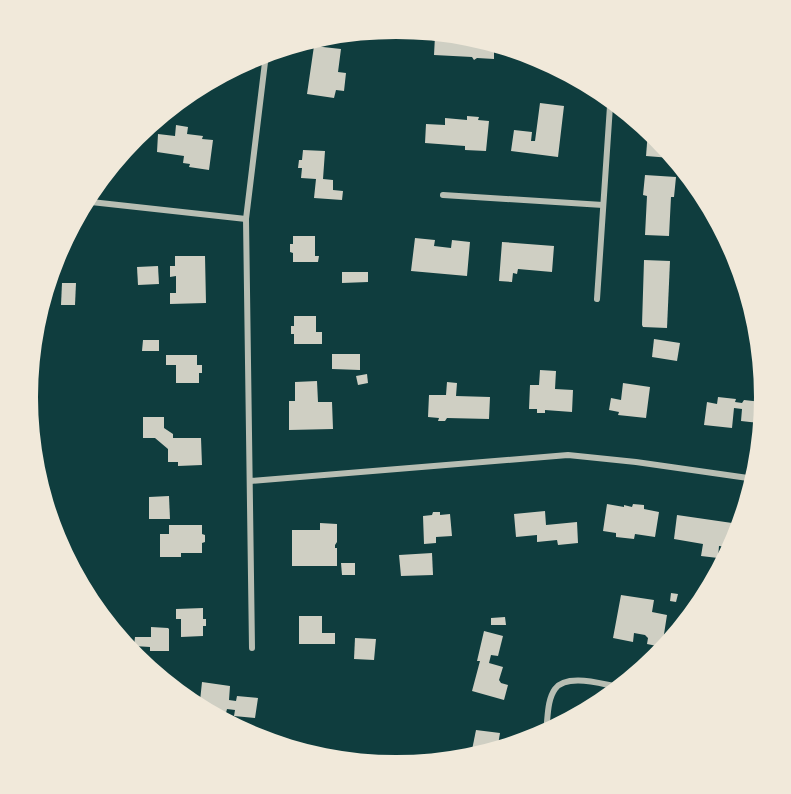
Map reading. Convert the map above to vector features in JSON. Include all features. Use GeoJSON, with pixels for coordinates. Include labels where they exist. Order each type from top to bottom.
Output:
{"type":"FeatureCollection","features":[{"type":"Feature","properties":{"kind":"street"},"geometry":{"type":"LineString","coordinates":[[252,648],[246,219],[265,64]]}},
{"type":"Feature","properties":{"kind":"street"},"geometry":{"type":"LineString","coordinates":[[597,299],[610,111]]}},
{"type":"Feature","properties":{"kind":"street"},"geometry":{"type":"LineString","coordinates":[[443,195],[603,205]]}},
{"type":"Feature","properties":{"kind":"street"},"geometry":{"type":"LineString","coordinates":[[95,202],[246,219]]}},
{"type":"Feature","properties":{"kind":"street"},"geometry":{"type":"LineString","coordinates":[[250,481],[567,455],[744,477]]}},
{"type":"Feature","properties":{"kind":"street"},"geometry":{"type":"LineString","coordinates":[[547,721],[550,701],[562,682],[581,680],[608,685]]}},
{"type":"Feature","properties":{"kind":"building"},"geometry":{"type":"Polygon","coordinates":[[[435,41],[488,51],[494,53],[494,59],[477,58],[474,60],[472,57],[434,55],[435,41]]]}},
{"type":"Feature","properties":{"kind":"building"},"geometry":{"type":"Polygon","coordinates":[[[322,47],[341,49],[338,72],[346,73],[344,91],[336,90],[334,98],[307,94],[314,49],[322,47]]]}},
{"type":"Feature","properties":{"kind":"building"},"geometry":{"type":"Polygon","coordinates":[[[540,103],[564,106],[558,157],[511,151],[514,130],[532,132],[531,141],[535,141],[540,103]]]}},
{"type":"Feature","properties":{"kind":"building"},"geometry":{"type":"Polygon","coordinates":[[[467,116],[489,121],[486,151],[465,150],[465,146],[425,143],[426,124],[445,125],[445,118],[467,120],[467,116]]]}},
{"type":"Feature","properties":{"kind":"building"},"geometry":{"type":"Polygon","coordinates":[[[176,125],[188,127],[187,134],[213,140],[209,170],[189,167],[190,164],[183,163],[184,156],[157,152],[158,134],[175,136],[176,125]]]}},
{"type":"Feature","properties":{"kind":"building"},"geometry":{"type":"Polygon","coordinates":[[[647,142],[661,157],[646,156],[647,142]]]}},
{"type":"Feature","properties":{"kind":"building"},"geometry":{"type":"Polygon","coordinates":[[[303,150],[325,151],[323,179],[333,180],[333,190],[343,191],[342,200],[314,198],[316,179],[301,178],[302,168],[298,168],[303,150]]]}},
{"type":"Feature","properties":{"kind":"building"},"geometry":{"type":"Polygon","coordinates":[[[645,175],[676,177],[674,197],[671,197],[669,236],[645,235],[647,196],[643,195],[645,175]]]}},
{"type":"Feature","properties":{"kind":"building"},"geometry":{"type":"Polygon","coordinates":[[[293,236],[315,236],[315,256],[319,256],[318,262],[293,262],[290,244],[293,244],[293,236]]]}},
{"type":"Feature","properties":{"kind":"building"},"geometry":{"type":"Polygon","coordinates":[[[415,238],[435,240],[434,246],[451,248],[452,240],[470,242],[467,276],[411,271],[415,238]]]}},
{"type":"Feature","properties":{"kind":"building"},"geometry":{"type":"Polygon","coordinates":[[[502,242],[554,246],[552,272],[518,269],[517,274],[513,273],[512,282],[499,281],[502,242]]]}},
{"type":"Feature","properties":{"kind":"building"},"geometry":{"type":"Polygon","coordinates":[[[175,256],[205,256],[206,303],[170,304],[170,293],[176,293],[176,276],[170,277],[170,266],[175,266],[175,256]]]}},
{"type":"Feature","properties":{"kind":"building"},"geometry":{"type":"Polygon","coordinates":[[[644,260],[670,261],[667,328],[643,327],[642,325],[644,260]]]}},
{"type":"Feature","properties":{"kind":"building"},"geometry":{"type":"Polygon","coordinates":[[[158,266],[159,284],[138,285],[137,267],[158,266]]]}},
{"type":"Feature","properties":{"kind":"building"},"geometry":{"type":"Polygon","coordinates":[[[342,272],[368,272],[368,282],[342,283],[342,272]]]}},
{"type":"Feature","properties":{"kind":"building"},"geometry":{"type":"Polygon","coordinates":[[[62,283],[76,283],[75,305],[61,305],[62,283]]]}},
{"type":"Feature","properties":{"kind":"building"},"geometry":{"type":"Polygon","coordinates":[[[294,316],[316,316],[316,332],[322,332],[322,344],[294,344],[291,326],[294,326],[294,316]]]}},
{"type":"Feature","properties":{"kind":"building"},"geometry":{"type":"Polygon","coordinates":[[[654,339],[680,343],[677,361],[652,357],[654,339]]]}},
{"type":"Feature","properties":{"kind":"building"},"geometry":{"type":"Polygon","coordinates":[[[143,340],[159,340],[159,351],[142,351],[143,340]]]}},
{"type":"Feature","properties":{"kind":"building"},"geometry":{"type":"Polygon","coordinates":[[[332,354],[360,354],[360,370],[332,369],[332,354]]]}},
{"type":"Feature","properties":{"kind":"building"},"geometry":{"type":"Polygon","coordinates":[[[166,355],[197,355],[197,365],[202,365],[199,383],[176,383],[176,365],[166,365],[166,355]]]}},
{"type":"Feature","properties":{"kind":"building"},"geometry":{"type":"Polygon","coordinates":[[[540,370],[556,371],[555,389],[573,390],[572,412],[545,410],[545,413],[537,413],[537,409],[529,409],[530,385],[539,385],[540,370]]]}},
{"type":"Feature","properties":{"kind":"building"},"geometry":{"type":"Polygon","coordinates":[[[367,374],[368,383],[358,385],[356,376],[367,374]]]}},
{"type":"Feature","properties":{"kind":"building"},"geometry":{"type":"Polygon","coordinates":[[[317,381],[318,402],[332,402],[333,429],[289,430],[289,401],[295,401],[295,382],[317,381]]]}},
{"type":"Feature","properties":{"kind":"building"},"geometry":{"type":"Polygon","coordinates":[[[447,382],[457,383],[456,396],[490,397],[489,419],[447,418],[445,421],[438,421],[439,418],[428,417],[429,395],[446,395],[447,382]]]}},
{"type":"Feature","properties":{"kind":"building"},"geometry":{"type":"Polygon","coordinates":[[[623,383],[650,387],[646,418],[618,415],[619,412],[609,410],[611,398],[621,400],[623,383]]]}},
{"type":"Feature","properties":{"kind":"building"},"geometry":{"type":"Polygon","coordinates":[[[718,397],[736,399],[735,402],[742,403],[744,400],[754,401],[753,422],[741,421],[742,409],[734,408],[732,428],[704,425],[707,402],[717,404],[718,397]]]}},
{"type":"Feature","properties":{"kind":"building"},"geometry":{"type":"Polygon","coordinates":[[[143,417],[164,417],[164,428],[173,434],[173,438],[201,438],[202,465],[178,466],[178,462],[168,462],[168,449],[155,438],[143,438],[143,417]]]}},
{"type":"Feature","properties":{"kind":"building"},"geometry":{"type":"Polygon","coordinates":[[[169,496],[170,519],[149,519],[149,497],[169,496]]]}},
{"type":"Feature","properties":{"kind":"building"},"geometry":{"type":"Polygon","coordinates":[[[607,504],[624,507],[624,505],[632,507],[633,504],[644,505],[644,509],[659,512],[655,537],[635,534],[634,539],[616,537],[616,533],[603,531],[607,504]]]}},
{"type":"Feature","properties":{"kind":"building"},"geometry":{"type":"Polygon","coordinates":[[[545,511],[546,525],[577,522],[578,543],[558,545],[557,540],[537,542],[537,535],[516,537],[514,514],[545,511]]]}},
{"type":"Feature","properties":{"kind":"building"},"geometry":{"type":"Polygon","coordinates":[[[433,512],[440,512],[440,515],[450,514],[452,536],[436,537],[436,543],[424,544],[423,516],[432,515],[433,512]]]}},
{"type":"Feature","properties":{"kind":"building"},"geometry":{"type":"Polygon","coordinates":[[[677,515],[731,523],[716,558],[701,556],[703,544],[674,539],[677,515]]]}},
{"type":"Feature","properties":{"kind":"building"},"geometry":{"type":"Polygon","coordinates":[[[320,523],[337,524],[335,548],[337,548],[337,566],[292,566],[292,530],[320,530],[320,523]]]}},
{"type":"Feature","properties":{"kind":"building"},"geometry":{"type":"Polygon","coordinates":[[[169,525],[202,525],[205,542],[202,543],[202,553],[181,553],[181,557],[160,557],[160,534],[169,534],[169,525]]]}},
{"type":"Feature","properties":{"kind":"building"},"geometry":{"type":"Polygon","coordinates":[[[432,553],[433,575],[401,576],[399,555],[432,553]]]}},
{"type":"Feature","properties":{"kind":"building"},"geometry":{"type":"Polygon","coordinates":[[[341,563],[355,563],[355,575],[342,575],[341,563]]]}},
{"type":"Feature","properties":{"kind":"building"},"geometry":{"type":"Polygon","coordinates":[[[671,593],[678,594],[676,602],[670,601],[671,593]]]}},
{"type":"Feature","properties":{"kind":"building"},"geometry":{"type":"Polygon","coordinates":[[[621,595],[654,600],[652,612],[667,615],[664,634],[653,645],[647,644],[648,638],[645,635],[634,633],[633,642],[613,638],[621,595]]]}},
{"type":"Feature","properties":{"kind":"building"},"geometry":{"type":"Polygon","coordinates":[[[203,608],[203,619],[206,619],[206,626],[203,626],[203,636],[181,637],[181,619],[176,619],[176,609],[203,608]]]}},
{"type":"Feature","properties":{"kind":"building"},"geometry":{"type":"Polygon","coordinates":[[[299,616],[322,616],[322,633],[335,633],[335,644],[299,644],[299,616]]]}},
{"type":"Feature","properties":{"kind":"building"},"geometry":{"type":"Polygon","coordinates":[[[505,617],[506,625],[491,625],[491,618],[505,617]]]}},
{"type":"Feature","properties":{"kind":"building"},"geometry":{"type":"Polygon","coordinates":[[[151,627],[168,628],[169,651],[150,651],[150,647],[138,646],[134,642],[135,637],[151,637],[151,627]]]}},
{"type":"Feature","properties":{"kind":"building"},"geometry":{"type":"Polygon","coordinates":[[[484,631],[503,636],[498,656],[491,655],[489,663],[503,667],[499,680],[508,685],[504,700],[472,691],[480,661],[477,661],[484,631]]]}},
{"type":"Feature","properties":{"kind":"building"},"geometry":{"type":"Polygon","coordinates":[[[355,638],[376,639],[374,660],[354,659],[355,638]]]}},
{"type":"Feature","properties":{"kind":"building"},"geometry":{"type":"Polygon","coordinates":[[[202,682],[230,686],[229,700],[236,701],[237,696],[258,698],[255,718],[234,716],[235,710],[227,709],[226,712],[200,697],[202,682]]]}},
{"type":"Feature","properties":{"kind":"building"},"geometry":{"type":"Polygon","coordinates":[[[476,730],[500,733],[499,740],[473,746],[476,730]]]}}]}
